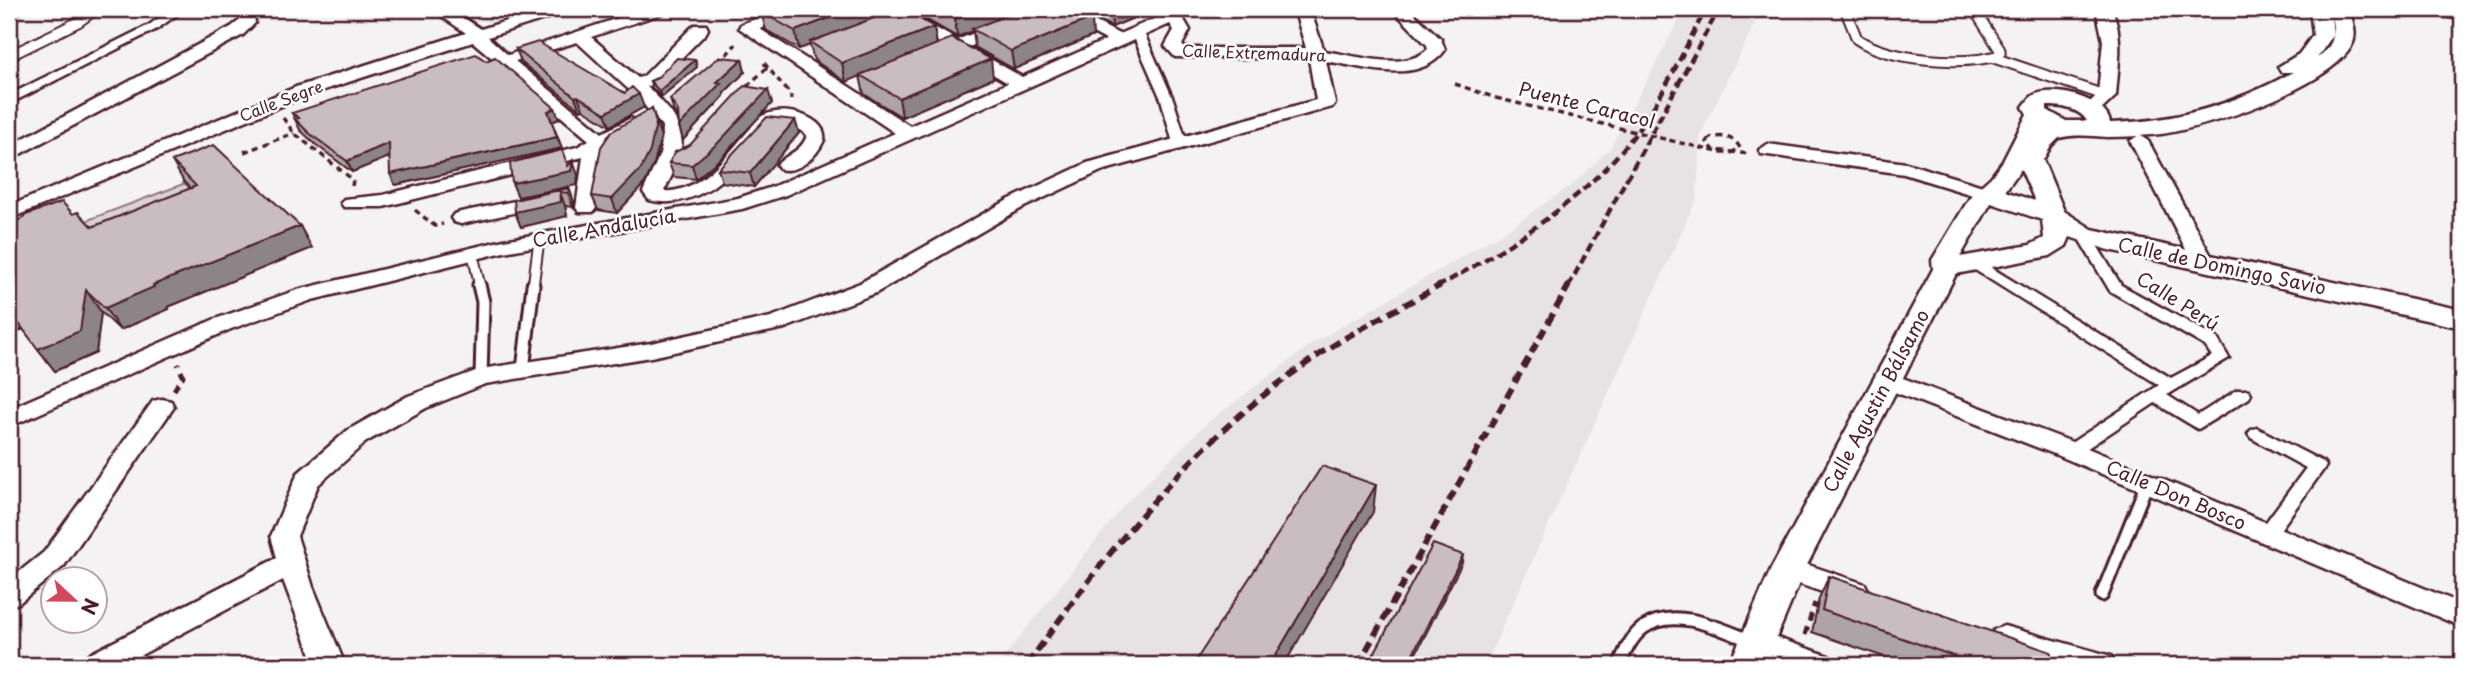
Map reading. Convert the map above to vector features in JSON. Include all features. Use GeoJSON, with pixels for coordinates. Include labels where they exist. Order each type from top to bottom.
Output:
{"type":"FeatureCollection","features":[{"type":"Feature","properties":{"kind":"street"},"geometry":{"type":"LineString","coordinates":[[9,100],[153,27],[179,9]]}},
{"type":"Feature","properties":{"kind":"street"},"geometry":{"type":"LineString","coordinates":[[9,154],[237,31],[247,23],[248,15],[236,9]]}},
{"type":"Feature","properties":{"kind":"street"},"geometry":{"type":"LineString","coordinates":[[439,9],[478,34],[481,41],[602,142]]}},
{"type":"Feature","properties":{"kind":"street","name":"Calle Segre"},"geometry":{"type":"LineString","coordinates":[[9,213],[272,104],[560,9]]}},
{"type":"Feature","properties":{"kind":"street"},"geometry":{"type":"LineString","coordinates":[[503,60],[661,9]]}},
{"type":"Feature","properties":{"kind":"street"},"geometry":{"type":"LineString","coordinates":[[800,9],[747,28],[909,134]]}},
{"type":"Feature","properties":{"kind":"street"},"geometry":{"type":"LineString","coordinates":[[881,26],[899,13],[927,9]]}},
{"type":"Feature","properties":{"kind":"street"},"geometry":{"type":"LineString","coordinates":[[919,61],[1047,9]]}},
{"type":"Feature","properties":{"kind":"street"},"geometry":{"type":"LineString","coordinates":[[1060,9],[1129,37],[1167,99],[1180,143]]}},
{"type":"Feature","properties":{"kind":"street"},"geometry":{"type":"LineString","coordinates":[[330,665],[284,536],[307,480],[357,436],[417,402],[481,377],[651,351],[777,323],[868,288],[1015,204],[1094,167],[1326,103],[1316,53],[1302,9]]}},
{"type":"Feature","properties":{"kind":"street","name":"Calle Extremadura"},"geometry":{"type":"LineString","coordinates":[[1181,13],[1182,30],[1173,46],[1181,53],[1316,53],[1400,67],[1425,62],[1437,50],[1435,43],[1401,9]]}},
{"type":"Feature","properties":{"kind":"street"},"geometry":{"type":"LineString","coordinates":[[2090,115],[2108,75],[2114,47],[2104,9]]}},
{"type":"Feature","properties":{"kind":"street"},"geometry":{"type":"LineString","coordinates":[[1958,237],[1989,253],[2031,254],[2047,250],[2057,241],[2058,229],[2037,186],[2031,160],[2042,139],[2090,115],[2136,116],[2195,106],[2286,68],[2306,58],[2323,35],[2320,9]]}},
{"type":"Feature","properties":{"kind":"street"},"geometry":{"type":"LineString","coordinates":[[2090,115],[2136,135],[2213,115],[2276,89],[2324,65],[2341,48],[2344,41],[2339,9]]}},
{"type":"Feature","properties":{"kind":"street"},"geometry":{"type":"LineString","coordinates":[[2428,9],[2462,14]]}},
{"type":"Feature","properties":{"kind":"street"},"geometry":{"type":"LineString","coordinates":[[899,13],[1022,84]]}},
{"type":"Feature","properties":{"kind":"street","name":"Calle Andalucía"},"geometry":{"type":"LineString","coordinates":[[9,419],[223,324],[305,295],[474,254],[742,203],[779,191],[1181,13]]}},
{"type":"Feature","properties":{"kind":"street"},"geometry":{"type":"LineString","coordinates":[[633,86],[650,80],[700,29]]}},
{"type":"Feature","properties":{"kind":"street"},"geometry":{"type":"LineString","coordinates":[[579,35],[615,36]]}},
{"type":"Feature","properties":{"kind":"street"},"geometry":{"type":"LineString","coordinates":[[579,35],[633,86],[667,105],[671,125],[669,160],[664,176],[653,192],[660,198],[697,188],[715,178],[760,129],[762,123],[776,116],[788,116],[814,131],[817,139],[800,159],[787,165]]}},
{"type":"Feature","properties":{"kind":"street"},"geometry":{"type":"LineString","coordinates":[[795,59],[819,50]]}},
{"type":"Feature","properties":{"kind":"street"},"geometry":{"type":"LineString","coordinates":[[845,92],[870,82]]}},
{"type":"Feature","properties":{"kind":"street"},"geometry":{"type":"LineString","coordinates":[[351,203],[398,197],[584,151],[667,105]]}},
{"type":"Feature","properties":{"kind":"street","name":"Calle Agustin Bálsamo"},"geometry":{"type":"LineString","coordinates":[[1752,654],[1788,569],[1887,380],[1959,266],[1945,260],[1981,199],[1989,194],[2015,162],[2038,115],[2051,123],[2090,115]]}},
{"type":"Feature","properties":{"kind":"street"},"geometry":{"type":"LineString","coordinates":[[2136,135],[2204,263]]}},
{"type":"Feature","properties":{"kind":"street"},"geometry":{"type":"LineString","coordinates":[[461,218],[587,200],[593,156],[602,142]]}},
{"type":"Feature","properties":{"kind":"street"},"geometry":{"type":"LineString","coordinates":[[669,160],[685,153],[694,143]]}},
{"type":"Feature","properties":{"kind":"street"},"geometry":{"type":"LineString","coordinates":[[1762,152],[1906,169],[1989,194]]}},
{"type":"Feature","properties":{"kind":"street","name":"Calle de Domingo Savio"},"geometry":{"type":"LineString","coordinates":[[1989,194],[2053,215],[2083,234],[2462,319]]}},
{"type":"Feature","properties":{"kind":"street","name":"Calle Perú"},"geometry":{"type":"LineString","coordinates":[[2071,451],[2171,385],[2221,358],[2211,342],[2115,288],[2083,234]]}},
{"type":"Feature","properties":{"kind":"street"},"geometry":{"type":"LineString","coordinates":[[1959,266],[2012,254]]}},
{"type":"Feature","properties":{"kind":"street"},"geometry":{"type":"LineString","coordinates":[[1959,266],[2171,385]]}},
{"type":"Feature","properties":{"kind":"street","name":"Calle Don Bosco"},"geometry":{"type":"LineString","coordinates":[[1887,380],[2071,451],[2462,616]]}},
{"type":"Feature","properties":{"kind":"street"},"geometry":{"type":"LineString","coordinates":[[2155,396],[2198,424],[2243,394]]}},
{"type":"Feature","properties":{"kind":"street"},"geometry":{"type":"LineString","coordinates":[[9,595],[54,559],[162,407]]}},
{"type":"Feature","properties":{"kind":"street"},"geometry":{"type":"LineString","coordinates":[[2257,434],[2316,467],[2267,533]]}},
{"type":"Feature","properties":{"kind":"street"},"geometry":{"type":"LineString","coordinates":[[96,665],[292,563]]}},
{"type":"Feature","properties":{"kind":"street"},"geometry":{"type":"LineString","coordinates":[[1788,569],[1883,601]]}},
{"type":"Feature","properties":{"kind":"street"},"geometry":{"type":"LineString","coordinates":[[1981,632],[2101,665]]}},
{"type":"Feature","properties":{"kind":"street"},"geometry":{"type":"LineString","coordinates":[[1752,654],[1809,661]]}},
{"type":"Feature","properties":{"kind":"lane"},"geometry":{"type":"LineString","coordinates":[[9,56],[78,22],[96,9]]}},
{"type":"Feature","properties":{"kind":"lane"},"geometry":{"type":"LineString","coordinates":[[1845,9],[1857,39],[1877,49],[1902,55],[1973,60],[1994,58],[2000,55],[2000,50],[1975,9]]}},
{"type":"Feature","properties":{"kind":"lane"},"geometry":{"type":"LineString","coordinates":[[1994,58],[2090,115]]}},
{"type":"Feature","properties":{"kind":"lane"},"geometry":{"type":"LineString","coordinates":[[523,370],[539,240]]}},
{"type":"Feature","properties":{"kind":"lane"},"geometry":{"type":"LineString","coordinates":[[474,254],[483,302],[481,377]]}},
{"type":"Feature","properties":{"kind":"lane"},"geometry":{"type":"LineString","coordinates":[[2102,595],[2147,483]]}},
{"type":"Feature","properties":{"kind":"lane"},"geometry":{"type":"LineString","coordinates":[[1619,665],[1625,647],[1634,633],[1649,624],[1667,619],[1709,625],[1752,654]]}},
{"type":"Feature","properties":{"kind":"lane"},"geometry":{"type":"LineString","coordinates":[[2018,642],[2048,665]]}},
{"type":"Feature","properties":{"kind":"path"},"geometry":{"type":"LineString","coordinates":[[726,55],[737,44]]}},
{"type":"Feature","properties":{"kind":"path"},"geometry":{"type":"LineString","coordinates":[[747,86],[768,67]]}},
{"type":"Feature","properties":{"kind":"path","name":"Puente Caracol"},"geometry":{"type":"LineString","coordinates":[[1455,84],[1496,98],[1714,150],[1731,153],[1762,152]]}},
{"type":"Feature","properties":{"kind":"path"},"geometry":{"type":"LineString","coordinates":[[272,104],[294,133],[353,180],[351,203]]}},
{"type":"Feature","properties":{"kind":"path"},"geometry":{"type":"LineString","coordinates":[[244,152],[294,133]]}},
{"type":"Feature","properties":{"kind":"path","name":"Puente Caracol"},"geometry":{"type":"LineString","coordinates":[[1714,150],[1707,142],[1716,136],[1733,139],[1740,148],[1731,153]]}},
{"type":"Feature","properties":{"kind":"path"},"geometry":{"type":"LineString","coordinates":[[398,197],[435,226],[461,218]]}},
{"type":"Feature","properties":{"kind":"path"},"geometry":{"type":"LineString","coordinates":[[162,407],[183,376],[172,346]]}},
{"type":"Feature","properties":{"kind":"path"},"geometry":{"type":"LineString","coordinates":[[1809,661],[1822,580]]}},
{"type":"Feature","properties":{"kind":"shaded area"},"geometry":{"type":"Polygon","coordinates":[[[466,9],[531,9],[488,23],[466,9]]]}},
{"type":"Feature","properties":{"kind":"shaded area"},"geometry":{"type":"Polygon","coordinates":[[[1685,9],[1762,9],[1700,135],[1697,198],[1485,665],[998,665],[1124,505],[1206,424],[1310,345],[1501,234],[1573,184],[1611,147],[1685,9]]]}},
{"type":"Feature","properties":{"kind":"shaded area"},"geometry":{"type":"Polygon","coordinates":[[[186,183],[209,207],[107,248],[77,224],[186,183]]]}},
{"type":"Feature","properties":{"kind":"building"},"geometry":{"type":"Polygon","coordinates":[[[769,9],[853,9],[795,31],[761,12],[769,9]]]}},
{"type":"Feature","properties":{"kind":"building"},"geometry":{"type":"Polygon","coordinates":[[[898,9],[934,27],[842,63],[810,42],[898,9]]]}},
{"type":"Feature","properties":{"kind":"building"},"geometry":{"type":"Polygon","coordinates":[[[936,9],[981,9],[955,19],[936,9]]]}},
{"type":"Feature","properties":{"kind":"building"},"geometry":{"type":"Polygon","coordinates":[[[1022,9],[1075,9],[1092,18],[1011,51],[972,29],[1022,9]]]}},
{"type":"Feature","properties":{"kind":"building"},"geometry":{"type":"Polygon","coordinates":[[[952,38],[991,59],[899,98],[860,75],[952,38]]]}},
{"type":"Feature","properties":{"kind":"building"},"geometry":{"type":"Polygon","coordinates":[[[538,42],[625,93],[632,87],[639,94],[605,113],[578,96],[575,97],[516,49],[538,42]]]}},
{"type":"Feature","properties":{"kind":"building"},"geometry":{"type":"Polygon","coordinates":[[[476,54],[486,61],[495,57],[555,108],[548,111],[557,137],[390,174],[389,143],[347,161],[309,133],[292,113],[476,54]]]}},
{"type":"Feature","properties":{"kind":"building"},"geometry":{"type":"Polygon","coordinates":[[[719,57],[742,59],[717,82],[721,83],[679,126],[678,111],[670,99],[719,57]]]}},
{"type":"Feature","properties":{"kind":"building"},"geometry":{"type":"Polygon","coordinates":[[[677,58],[695,60],[659,91],[650,81],[656,79],[677,58]]]}},
{"type":"Feature","properties":{"kind":"building"},"geometry":{"type":"Polygon","coordinates":[[[744,86],[768,90],[718,143],[692,165],[669,163],[675,152],[690,145],[744,86]]]}},
{"type":"Feature","properties":{"kind":"building"},"geometry":{"type":"Polygon","coordinates":[[[652,108],[656,123],[650,151],[641,169],[612,199],[592,196],[601,147],[611,132],[652,108]]]}},
{"type":"Feature","properties":{"kind":"building"},"geometry":{"type":"Polygon","coordinates":[[[767,117],[795,120],[750,173],[718,169],[767,117]]]}},
{"type":"Feature","properties":{"kind":"building"},"geometry":{"type":"Polygon","coordinates":[[[214,145],[300,226],[153,285],[154,287],[105,308],[86,290],[80,331],[38,349],[9,310],[9,228],[26,215],[62,202],[73,214],[78,212],[92,227],[196,186],[172,161],[214,145]]]}},
{"type":"Feature","properties":{"kind":"building"},"geometry":{"type":"Polygon","coordinates":[[[562,150],[568,166],[573,161],[571,171],[512,183],[510,163],[562,150]]]}},
{"type":"Feature","properties":{"kind":"building"},"geometry":{"type":"Polygon","coordinates":[[[569,188],[568,193],[560,192],[561,202],[515,212],[514,200],[569,188]]]}},
{"type":"Feature","properties":{"kind":"building"},"geometry":{"type":"Polygon","coordinates":[[[1322,466],[1376,485],[1270,665],[1193,665],[1322,466]]]}},
{"type":"Feature","properties":{"kind":"building"},"geometry":{"type":"Polygon","coordinates":[[[1433,544],[1463,555],[1407,665],[1368,665],[1433,544]]]}},
{"type":"Feature","properties":{"kind":"building"},"geometry":{"type":"Polygon","coordinates":[[[1829,576],[2051,652],[2050,665],[1979,665],[1822,610],[1829,576]]]}},
{"type":"Feature","properties":{"kind":"building"},"geometry":{"type":"Polygon","coordinates":[[[1805,657],[1828,665],[1803,665],[1805,657]]]}},
{"type":"Feature","properties":{"kind":"railway"},"geometry":{"type":"LineString","coordinates":[[1437,287],[1518,239],[1593,181],[1635,134],[1655,104],[1706,9]]}},
{"type":"Feature","properties":{"kind":"railway"},"geometry":{"type":"LineString","coordinates":[[1568,287],[1719,9]]}},
{"type":"Feature","properties":{"kind":"railway"},"geometry":{"type":"LineString","coordinates":[[1027,665],[1121,540],[1154,501],[1226,428],[1265,394],[1323,352],[1441,285]]}},
{"type":"Feature","properties":{"kind":"railway"},"geometry":{"type":"LineString","coordinates":[[1358,665],[1569,285]]}}]}
